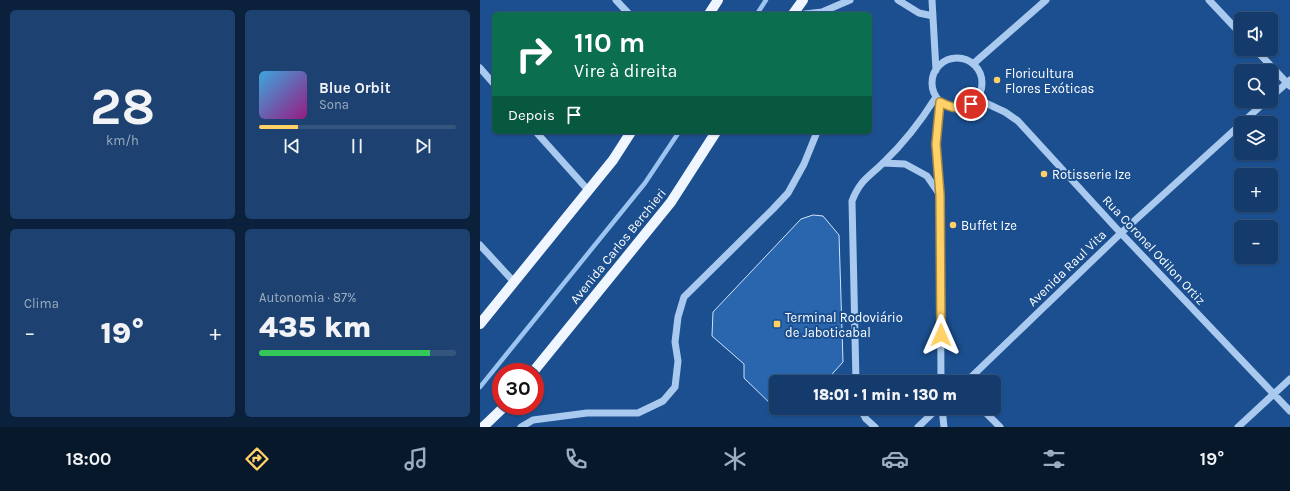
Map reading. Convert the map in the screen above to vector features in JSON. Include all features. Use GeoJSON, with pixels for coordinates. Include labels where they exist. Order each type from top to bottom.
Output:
{"type":"FeatureCollection","features":[{"type":"Feature","properties":{"kind":"main road"},"geometry":{"type":"LineString","coordinates":[[710,12],[718,0]]}},
{"type":"Feature","properties":{"kind":"main road"},"geometry":{"type":"LineString","coordinates":[[795,12],[803,0]]}},
{"type":"Feature","properties":{"kind":"main road"},"geometry":{"type":"LineString","coordinates":[[480,324],[613,160],[630,134]]}},
{"type":"Feature","properties":{"kind":"main road","name":"Avenida Carlos Berchieri"},"geometry":{"type":"LineString","coordinates":[[540,363],[671,202],[715,134]]}},
{"type":"Feature","properties":{"kind":"main road"},"geometry":{"type":"LineString","coordinates":[[483,427],[496,415]]}},
{"type":"Feature","properties":{"kind":"street"},"geometry":{"type":"LineString","coordinates":[[616,0],[627,12]]}},
{"type":"Feature","properties":{"kind":"street"},"geometry":{"type":"LineString","coordinates":[[824,12],[850,0]]}},
{"type":"Feature","properties":{"kind":"street"},"geometry":{"type":"LineString","coordinates":[[898,0],[919,13],[933,16]]}},
{"type":"Feature","properties":{"kind":"street"},"geometry":{"type":"LineString","coordinates":[[932,0],[936,70]]}},
{"type":"Feature","properties":{"kind":"street"},"geometry":{"type":"LineString","coordinates":[[973,64],[1046,0]]}},
{"type":"Feature","properties":{"kind":"street"},"geometry":{"type":"LineString","coordinates":[[1210,0],[1234,26]]}},
{"type":"Feature","properties":{"kind":"street"},"geometry":{"type":"LineString","coordinates":[[1262,56],[1289,83],[1278,92]]}},
{"type":"Feature","properties":{"kind":"street"},"geometry":{"type":"LineString","coordinates":[[938,100],[953,108],[962,108],[971,104],[977,99],[982,88],[982,79],[979,71],[973,64],[960,58],[951,59],[942,63],[932,78],[938,100],[936,144],[940,195],[941,375]]}},
{"type":"Feature","properties":{"kind":"street"},"geometry":{"type":"LineString","coordinates":[[480,68],[492,82]]}},
{"type":"Feature","properties":{"kind":"street","name":"Rua Coronel Odilon Ortiz"},"geometry":{"type":"LineString","coordinates":[[977,99],[999,109],[1018,121],[1121,233],[1290,411]]}},
{"type":"Feature","properties":{"kind":"street"},"geometry":{"type":"LineString","coordinates":[[856,375],[852,201],[856,191],[864,179],[883,163],[938,100]]}},
{"type":"Feature","properties":{"kind":"street","name":"Avenida Raul Vita"},"geometry":{"type":"LineString","coordinates":[[1250,116],[1259,108]]}},
{"type":"Feature","properties":{"kind":"street","name":"Avenida Raul Vita"},"geometry":{"type":"LineString","coordinates":[[973,375],[1121,233],[1234,131]]}},
{"type":"Feature","properties":{"kind":"street"},"geometry":{"type":"LineString","coordinates":[[538,134],[588,190]]}},
{"type":"Feature","properties":{"kind":"street"},"geometry":{"type":"LineString","coordinates":[[521,427],[533,420],[587,413],[638,413],[663,401],[674,387],[678,361],[675,342],[678,317],[684,297],[774,209],[788,192],[804,164],[816,134]]}},
{"type":"Feature","properties":{"kind":"street"},"geometry":{"type":"LineString","coordinates":[[883,163],[905,164],[927,176],[940,195]]}},
{"type":"Feature","properties":{"kind":"street"},"geometry":{"type":"LineString","coordinates":[[480,245],[514,282]]}},
{"type":"Feature","properties":{"kind":"street"},"geometry":{"type":"LineString","coordinates":[[1238,427],[1290,379]]}},
{"type":"Feature","properties":{"kind":"street"},"geometry":{"type":"LineString","coordinates":[[864,415],[875,427]]}},
{"type":"Feature","properties":{"kind":"street"},"geometry":{"type":"LineString","coordinates":[[918,427],[931,415]]}},
{"type":"Feature","properties":{"kind":"street"},"geometry":{"type":"LineString","coordinates":[[943,415],[944,427]]}},
{"type":"Feature","properties":{"kind":"street"},"geometry":{"type":"LineString","coordinates":[[989,415],[1000,427]]}},
{"type":"Feature","properties":{"kind":"building","name":"Terminal Rodoviário de Jaboticabal"},"geometry":{"type":"Polygon","coordinates":[[[813,215],[823,216],[839,235],[843,362],[831,375],[769,375],[769,402],[744,378],[744,364],[712,336],[713,312],[801,219],[813,215]]]}},
{"type":"Feature","properties":{"kind":"waterway"},"geometry":{"type":"LineString","coordinates":[[758,12],[766,0]]}},
{"type":"Feature","properties":{"kind":"waterway"},"geometry":{"type":"LineString","coordinates":[[480,387],[645,183],[678,134]]}},
{"type":"Feature","properties":{"kind":"place","name":"Floricultura Flores Exóticas"},"geometry":{"type":"Point","coordinates":[997,80]}},
{"type":"Feature","properties":{"kind":"place","name":"Rotisserie Ize"},"geometry":{"type":"Point","coordinates":[1044,174]}},
{"type":"Feature","properties":{"kind":"place","name":"Buffet Ize"},"geometry":{"type":"Point","coordinates":[953,225]}},
{"type":"Feature","properties":{"kind":"place","name":"Terminal Rodoviário de Jaboticabal"},"geometry":{"type":"Point","coordinates":[777,324]}},
{"type":"Feature","properties":{"kind":"route"},"geometry":{"type":"LineString","coordinates":[[941,335],[940,195],[936,144],[940,102],[953,108],[962,108],[971,104]]}}]}
